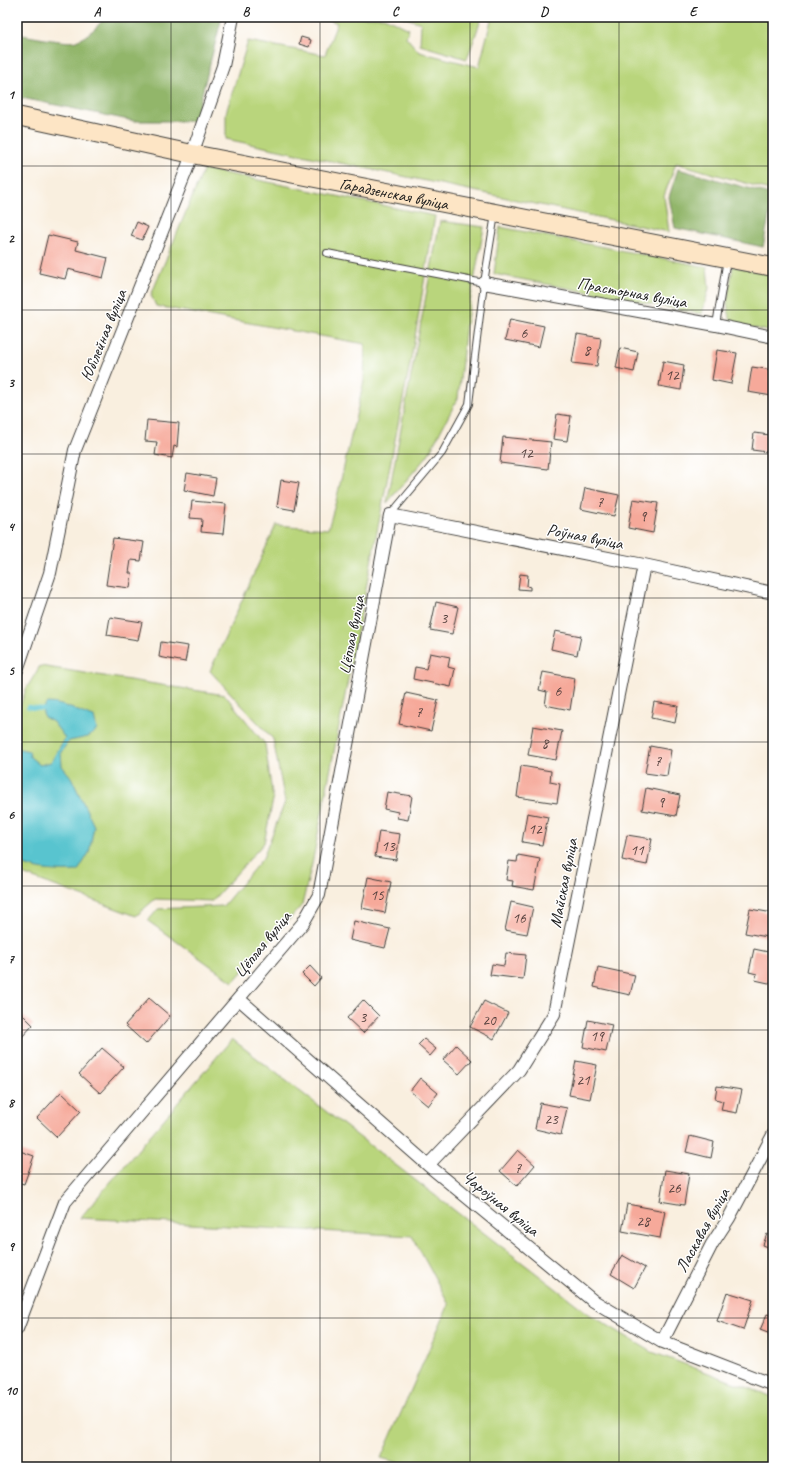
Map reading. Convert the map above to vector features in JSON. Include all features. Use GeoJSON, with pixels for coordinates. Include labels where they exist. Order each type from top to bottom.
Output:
{"type":"FeatureCollection","features":[{"type":"Feature","properties":{"kind":"main road","name":"Гарадзенская вуліца"},"geometry":{"type":"LineString","coordinates":[[17,116],[192,154],[773,267]]}},
{"type":"Feature","properties":{"kind":"street","name":"Юбілейная вуліца"},"geometry":{"type":"LineString","coordinates":[[17,670],[50,573],[75,450],[173,206],[192,154],[223,66],[233,17]]}},
{"type":"Feature","properties":{"kind":"street","name":"Прасторная вуліца"},"geometry":{"type":"LineString","coordinates":[[484,283],[716,325],[773,337]]}},
{"type":"Feature","properties":{"kind":"street","name":"Роўная вуліца"},"geometry":{"type":"LineString","coordinates":[[390,515],[644,565],[773,593]]}},
{"type":"Feature","properties":{"kind":"street","name":"Цёплая вуліца"},"geometry":{"type":"LineString","coordinates":[[17,1329],[64,1202],[239,999],[302,923],[319,895],[390,515]]}},
{"type":"Feature","properties":{"kind":"street","name":"Майская вуліца"},"geometry":{"type":"LineString","coordinates":[[428,1165],[519,1070],[554,1014],[644,565]]}},
{"type":"Feature","properties":{"kind":"street","name":"Чароўная вуліца"},"geometry":{"type":"LineString","coordinates":[[239,999],[428,1165],[592,1300],[662,1342],[773,1385]]}},
{"type":"Feature","properties":{"kind":"street","name":"Ласкавая вуліца"},"geometry":{"type":"LineString","coordinates":[[662,1342],[712,1244],[729,1218],[773,1135]]}},
{"type":"Feature","properties":{"kind":"lane"},"geometry":{"type":"LineString","coordinates":[[390,515],[442,453],[469,404],[484,283],[495,212]]}},
{"type":"Feature","properties":{"kind":"lane"},"geometry":{"type":"LineString","coordinates":[[326,253],[484,283]]}},
{"type":"Feature","properties":{"kind":"lane"},"geometry":{"type":"LineString","coordinates":[[716,325],[727,257]]}},
{"type":"Feature","properties":{"kind":"green space"},"geometry":{"type":"Polygon","coordinates":[[[106,17],[222,17],[195,121],[134,121],[17,97],[17,34],[72,42],[89,34],[106,17]]]}},
{"type":"Feature","properties":{"kind":"green space"},"geometry":{"type":"Polygon","coordinates":[[[323,17],[384,17],[409,29],[406,37],[419,52],[479,67],[492,17],[773,17],[773,191],[676,163],[664,196],[669,232],[226,139],[226,113],[248,41],[325,55],[337,23],[323,17]]]}},
{"type":"Feature","properties":{"kind":"green space"},"geometry":{"type":"Polygon","coordinates":[[[403,17],[482,17],[467,59],[420,45],[421,23],[403,17]]]}},
{"type":"Feature","properties":{"kind":"green space"},"geometry":{"type":"Polygon","coordinates":[[[204,169],[435,216],[414,343],[312,864],[302,905],[233,982],[148,921],[158,909],[223,906],[263,858],[285,802],[273,739],[210,671],[276,525],[328,529],[364,381],[365,344],[156,306],[151,295],[204,169]]]}},
{"type":"Feature","properties":{"kind":"green space"},"geometry":{"type":"Polygon","coordinates":[[[678,169],[773,195],[763,247],[675,228],[669,197],[678,169]]]}},
{"type":"Feature","properties":{"kind":"green space"},"geometry":{"type":"Polygon","coordinates":[[[440,221],[484,227],[466,324],[458,398],[428,455],[387,503],[440,221]]]}},
{"type":"Feature","properties":{"kind":"green space"},"geometry":{"type":"Polygon","coordinates":[[[500,227],[707,267],[709,288],[702,314],[494,274],[500,227]]]}},
{"type":"Feature","properties":{"kind":"green space"},"geometry":{"type":"Polygon","coordinates":[[[733,266],[773,275],[773,332],[731,323],[727,303],[733,266]]]}},
{"type":"Feature","properties":{"kind":"green space"},"geometry":{"type":"Polygon","coordinates":[[[40,666],[225,695],[265,744],[273,800],[264,843],[212,901],[155,899],[136,916],[17,872],[17,715],[26,689],[40,666]]]}},
{"type":"Feature","properties":{"kind":"green space"},"geometry":{"type":"Polygon","coordinates":[[[232,1039],[589,1314],[652,1352],[773,1397],[773,1467],[413,1467],[381,1458],[449,1304],[412,1236],[80,1218],[232,1039]]]}},
{"type":"Feature","properties":{"kind":"water"},"geometry":{"type":"Polygon","coordinates":[[[47,703],[65,706],[94,717],[97,730],[88,737],[69,741],[61,752],[62,766],[71,777],[94,826],[89,853],[78,871],[47,870],[17,862],[17,749],[29,751],[30,757],[40,765],[51,762],[65,738],[53,722],[44,717],[42,709],[47,703]]]}},
{"type":"Feature","properties":{"kind":"building"},"geometry":{"type":"Polygon","coordinates":[[[301,37],[311,40],[309,47],[299,44],[301,37]]]}},
{"type":"Feature","properties":{"kind":"building"},"geometry":{"type":"Polygon","coordinates":[[[137,222],[148,227],[142,240],[131,236],[137,222]]]}},
{"type":"Feature","properties":{"kind":"building"},"geometry":{"type":"Polygon","coordinates":[[[48,235],[78,242],[76,250],[108,258],[103,278],[68,269],[65,279],[39,273],[48,235]]]}},
{"type":"Feature","properties":{"kind":"building"},"geometry":{"type":"Polygon","coordinates":[[[510,319],[544,326],[539,347],[505,340],[510,319]]]}},
{"type":"Feature","properties":{"kind":"building"},"geometry":{"type":"Polygon","coordinates":[[[577,334],[601,338],[597,366],[572,363],[577,334]]]}},
{"type":"Feature","properties":{"kind":"building"},"geometry":{"type":"Polygon","coordinates":[[[620,348],[638,352],[634,372],[616,368],[620,348]]]}},
{"type":"Feature","properties":{"kind":"building"},"geometry":{"type":"Polygon","coordinates":[[[717,350],[737,353],[731,384],[712,380],[717,350]]]}},
{"type":"Feature","properties":{"kind":"building"},"geometry":{"type":"Polygon","coordinates":[[[663,361],[684,365],[681,390],[659,386],[663,361]]]}},
{"type":"Feature","properties":{"kind":"building"},"geometry":{"type":"Polygon","coordinates":[[[752,367],[773,370],[772,396],[748,392],[752,367]]]}},
{"type":"Feature","properties":{"kind":"building"},"geometry":{"type":"Polygon","coordinates":[[[557,414],[571,416],[567,441],[553,439],[557,414]]]}},
{"type":"Feature","properties":{"kind":"building"},"geometry":{"type":"Polygon","coordinates":[[[147,420],[179,423],[177,447],[174,446],[172,458],[155,455],[157,442],[145,441],[147,420]]]}},
{"type":"Feature","properties":{"kind":"building"},"geometry":{"type":"Polygon","coordinates":[[[754,433],[770,435],[767,452],[752,450],[754,433]]]}},
{"type":"Feature","properties":{"kind":"building"},"geometry":{"type":"Polygon","coordinates":[[[503,437],[551,442],[548,469],[500,463],[503,437]]]}},
{"type":"Feature","properties":{"kind":"building"},"geometry":{"type":"Polygon","coordinates":[[[187,473],[216,478],[213,496],[184,490],[187,473]]]}},
{"type":"Feature","properties":{"kind":"building"},"geometry":{"type":"Polygon","coordinates":[[[281,480],[299,483],[294,510],[277,507],[281,480]]]}},
{"type":"Feature","properties":{"kind":"building"},"geometry":{"type":"Polygon","coordinates":[[[585,488],[619,495],[614,516],[581,509],[585,488]]]}},
{"type":"Feature","properties":{"kind":"building"},"geometry":{"type":"Polygon","coordinates":[[[633,499],[658,503],[653,533],[628,528],[633,499]]]}},
{"type":"Feature","properties":{"kind":"building"},"geometry":{"type":"Polygon","coordinates":[[[192,501],[226,504],[223,534],[201,532],[202,519],[190,518],[192,501]]]}},
{"type":"Feature","properties":{"kind":"building"},"geometry":{"type":"Polygon","coordinates":[[[113,538],[144,542],[141,561],[131,560],[129,573],[132,573],[130,588],[106,585],[113,538]]]}},
{"type":"Feature","properties":{"kind":"building"},"geometry":{"type":"Polygon","coordinates":[[[520,574],[528,575],[527,586],[530,587],[530,590],[518,589],[520,574]]]}},
{"type":"Feature","properties":{"kind":"building"},"geometry":{"type":"Polygon","coordinates":[[[436,602],[458,607],[452,634],[430,630],[436,602]]]}},
{"type":"Feature","properties":{"kind":"building"},"geometry":{"type":"Polygon","coordinates":[[[110,617],[142,622],[138,640],[107,635],[110,617]]]}},
{"type":"Feature","properties":{"kind":"building"},"geometry":{"type":"Polygon","coordinates":[[[555,631],[581,636],[577,655],[551,649],[555,631]]]}},
{"type":"Feature","properties":{"kind":"building"},"geometry":{"type":"Polygon","coordinates":[[[161,642],[188,646],[185,662],[159,657],[161,642]]]}},
{"type":"Feature","properties":{"kind":"building"},"geometry":{"type":"Polygon","coordinates":[[[430,653],[450,657],[448,667],[455,669],[451,687],[413,679],[415,667],[426,669],[430,653]]]}},
{"type":"Feature","properties":{"kind":"building"},"geometry":{"type":"Polygon","coordinates":[[[543,672],[575,678],[570,710],[545,705],[547,692],[539,690],[543,672]]]}},
{"type":"Feature","properties":{"kind":"building"},"geometry":{"type":"Polygon","coordinates":[[[406,693],[438,700],[431,731],[399,724],[406,693]]]}},
{"type":"Feature","properties":{"kind":"building"},"geometry":{"type":"Polygon","coordinates":[[[654,702],[678,706],[675,723],[651,718],[654,702]]]}},
{"type":"Feature","properties":{"kind":"building"},"geometry":{"type":"Polygon","coordinates":[[[533,726],[562,731],[556,760],[528,755],[533,726]]]}},
{"type":"Feature","properties":{"kind":"building"},"geometry":{"type":"Polygon","coordinates":[[[650,746],[671,750],[667,776],[645,773],[650,746]]]}},
{"type":"Feature","properties":{"kind":"building"},"geometry":{"type":"Polygon","coordinates":[[[521,766],[551,771],[550,782],[560,784],[557,803],[517,797],[521,766]]]}},
{"type":"Feature","properties":{"kind":"building"},"geometry":{"type":"Polygon","coordinates":[[[646,788],[680,795],[676,816],[642,810],[646,788]]]}},
{"type":"Feature","properties":{"kind":"building"},"geometry":{"type":"Polygon","coordinates":[[[387,792],[412,796],[408,820],[397,818],[398,812],[384,809],[387,792]]]}},
{"type":"Feature","properties":{"kind":"building"},"geometry":{"type":"Polygon","coordinates":[[[527,813],[548,817],[542,845],[522,842],[527,813]]]}},
{"type":"Feature","properties":{"kind":"building"},"geometry":{"type":"Polygon","coordinates":[[[379,831],[400,834],[396,860],[375,857],[379,831]]]}},
{"type":"Feature","properties":{"kind":"building"},"geometry":{"type":"Polygon","coordinates":[[[627,835],[652,839],[647,865],[622,860],[627,835]]]}},
{"type":"Feature","properties":{"kind":"building"},"geometry":{"type":"Polygon","coordinates":[[[518,855],[540,859],[534,890],[512,886],[513,881],[506,880],[509,861],[517,862],[518,855]]]}},
{"type":"Feature","properties":{"kind":"building"},"geometry":{"type":"Polygon","coordinates":[[[368,877],[391,882],[385,913],[362,908],[368,877]]]}},
{"type":"Feature","properties":{"kind":"building"},"geometry":{"type":"Polygon","coordinates":[[[511,902],[533,907],[527,934],[505,930],[511,902]]]}},
{"type":"Feature","properties":{"kind":"building"},"geometry":{"type":"Polygon","coordinates":[[[750,909],[773,913],[773,938],[745,933],[750,909]]]}},
{"type":"Feature","properties":{"kind":"building"},"geometry":{"type":"Polygon","coordinates":[[[354,921],[390,929],[385,948],[350,940],[354,921]]]}},
{"type":"Feature","properties":{"kind":"building"},"geometry":{"type":"Polygon","coordinates":[[[754,949],[773,953],[773,984],[755,980],[757,974],[749,972],[754,949]]]}},
{"type":"Feature","properties":{"kind":"building"},"geometry":{"type":"Polygon","coordinates":[[[506,953],[526,955],[523,979],[490,975],[492,964],[504,966],[506,953]]]}},
{"type":"Feature","properties":{"kind":"building"},"geometry":{"type":"Polygon","coordinates":[[[310,966],[321,978],[314,986],[302,974],[310,966]]]}},
{"type":"Feature","properties":{"kind":"building"},"geometry":{"type":"Polygon","coordinates":[[[598,967],[635,975],[630,995],[594,987],[598,967]]]}},
{"type":"Feature","properties":{"kind":"building"},"geometry":{"type":"Polygon","coordinates":[[[149,998],[170,1016],[146,1044],[125,1025],[149,998]]]}},
{"type":"Feature","properties":{"kind":"building"},"geometry":{"type":"Polygon","coordinates":[[[363,1000],[379,1016],[363,1033],[347,1018],[363,1000]]]}},
{"type":"Feature","properties":{"kind":"building"},"geometry":{"type":"Polygon","coordinates":[[[484,1001],[508,1013],[494,1039],[470,1027],[484,1001]]]}},
{"type":"Feature","properties":{"kind":"building"},"geometry":{"type":"Polygon","coordinates":[[[17,1009],[33,1025],[20,1039],[17,1037],[17,1009]]]}},
{"type":"Feature","properties":{"kind":"building"},"geometry":{"type":"Polygon","coordinates":[[[588,1020],[612,1025],[606,1052],[583,1047],[588,1020]]]}},
{"type":"Feature","properties":{"kind":"building"},"geometry":{"type":"Polygon","coordinates":[[[424,1039],[436,1049],[430,1056],[418,1045],[424,1039]]]}},
{"type":"Feature","properties":{"kind":"building"},"geometry":{"type":"Polygon","coordinates":[[[456,1045],[472,1060],[459,1074],[443,1060],[456,1045]]]}},
{"type":"Feature","properties":{"kind":"building"},"geometry":{"type":"Polygon","coordinates":[[[102,1048],[124,1067],[100,1093],[79,1074],[102,1048]]]}},
{"type":"Feature","properties":{"kind":"building"},"geometry":{"type":"Polygon","coordinates":[[[576,1061],[597,1065],[590,1099],[569,1095],[576,1061]]]}},
{"type":"Feature","properties":{"kind":"building"},"geometry":{"type":"Polygon","coordinates":[[[420,1078],[438,1093],[428,1106],[410,1091],[420,1078]]]}},
{"type":"Feature","properties":{"kind":"building"},"geometry":{"type":"Polygon","coordinates":[[[717,1086],[742,1090],[737,1113],[721,1110],[723,1101],[715,1099],[717,1086]]]}},
{"type":"Feature","properties":{"kind":"building"},"geometry":{"type":"Polygon","coordinates":[[[61,1092],[81,1111],[57,1137],[37,1118],[61,1092]]]}},
{"type":"Feature","properties":{"kind":"building"},"geometry":{"type":"Polygon","coordinates":[[[540,1103],[567,1108],[561,1135],[535,1129],[540,1103]]]}},
{"type":"Feature","properties":{"kind":"building"},"geometry":{"type":"Polygon","coordinates":[[[690,1136],[714,1142],[711,1158],[686,1152],[690,1136]]]}},
{"type":"Feature","properties":{"kind":"building"},"geometry":{"type":"Polygon","coordinates":[[[17,1150],[34,1156],[24,1184],[17,1182],[17,1150]]]}},
{"type":"Feature","properties":{"kind":"building"},"geometry":{"type":"Polygon","coordinates":[[[518,1150],[535,1165],[517,1186],[500,1171],[518,1150]]]}},
{"type":"Feature","properties":{"kind":"building"},"geometry":{"type":"Polygon","coordinates":[[[665,1170],[689,1174],[684,1205],[660,1201],[665,1170]]]}},
{"type":"Feature","properties":{"kind":"building"},"geometry":{"type":"Polygon","coordinates":[[[627,1204],[665,1211],[660,1238],[622,1231],[627,1204]]]}},
{"type":"Feature","properties":{"kind":"building"},"geometry":{"type":"Polygon","coordinates":[[[767,1234],[773,1237],[773,1249],[763,1245],[767,1234]]]}},
{"type":"Feature","properties":{"kind":"building"},"geometry":{"type":"Polygon","coordinates":[[[622,1255],[645,1268],[634,1288],[611,1274],[622,1255]]]}},
{"type":"Feature","properties":{"kind":"building"},"geometry":{"type":"Polygon","coordinates":[[[727,1292],[753,1300],[743,1330],[717,1321],[727,1292]]]}},
{"type":"Feature","properties":{"kind":"building"},"geometry":{"type":"Polygon","coordinates":[[[767,1314],[773,1316],[773,1335],[760,1330],[767,1314]]]}},
{"type":"Feature","properties":{"kind":"waterway"},"geometry":{"type":"LineString","coordinates":[[28,707],[42,709]]}}]}
